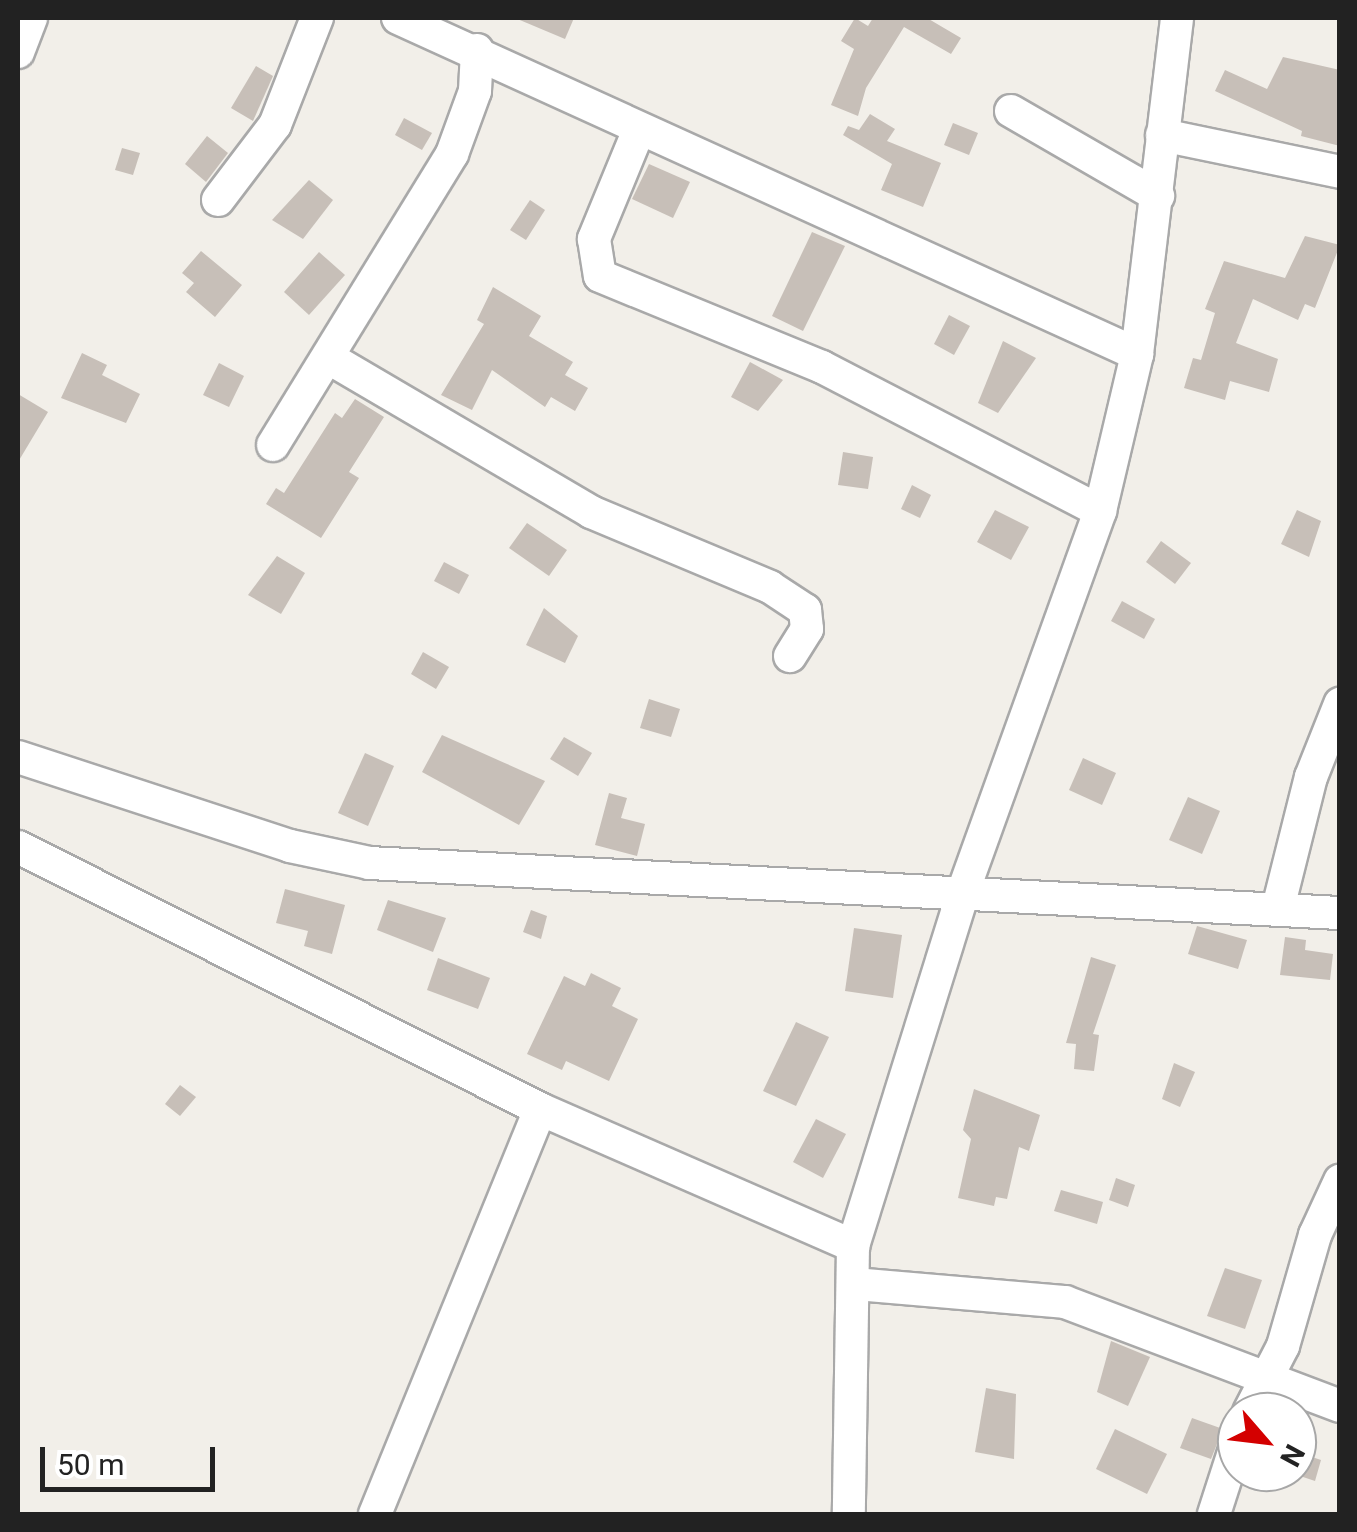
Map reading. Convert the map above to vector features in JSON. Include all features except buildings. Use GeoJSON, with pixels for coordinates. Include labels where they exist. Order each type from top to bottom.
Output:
{"type":"FeatureCollection","features":[{"type":"Feature","properties":{"kind":"street"},"geometry":{"type":"LineString","coordinates":[[18,52],[31,18]]}},
{"type":"Feature","properties":{"kind":"street"},"geometry":{"type":"LineString","coordinates":[[218,200],[275,125],[317,18]]}},
{"type":"Feature","properties":{"kind":"street"},"geometry":{"type":"LineString","coordinates":[[398,18],[476,50],[638,132],[1137,354]]}},
{"type":"Feature","properties":{"kind":"street"},"geometry":{"type":"LineString","coordinates":[[849,1514],[853,1246],[964,889],[1100,511],[1137,354],[1177,18]]}},
{"type":"Feature","properties":{"kind":"street"},"geometry":{"type":"LineString","coordinates":[[273,446],[452,154],[475,91],[476,50]]}},
{"type":"Feature","properties":{"kind":"street"},"geometry":{"type":"LineString","coordinates":[[1012,111],[1158,196]]}},
{"type":"Feature","properties":{"kind":"street"},"geometry":{"type":"LineString","coordinates":[[638,132],[594,238],[600,276],[822,367],[1100,511]]}},
{"type":"Feature","properties":{"kind":"street"},"geometry":{"type":"LineString","coordinates":[[1162,134],[1340,172]]}},
{"type":"Feature","properties":{"kind":"street"},"geometry":{"type":"LineString","coordinates":[[329,358],[591,512],[770,586],[805,610],[807,629],[790,656]]}},
{"type":"Feature","properties":{"kind":"street"},"geometry":{"type":"LineString","coordinates":[[1278,908],[1311,777],[1340,704]]}},
{"type":"Feature","properties":{"kind":"street"},"geometry":{"type":"LineString","coordinates":[[18,757],[290,846],[369,863],[964,889],[1340,913]]}},
{"type":"Feature","properties":{"kind":"street"},"geometry":{"type":"LineString","coordinates":[[18,847],[540,1109],[853,1246]]}},
{"type":"Feature","properties":{"kind":"street"},"geometry":{"type":"LineString","coordinates":[[375,1514],[540,1109]]}},
{"type":"Feature","properties":{"kind":"street"},"geometry":{"type":"LineString","coordinates":[[1259,1392],[1296,1313],[1318,1224],[1340,1181]]}},
{"type":"Feature","properties":{"kind":"street"},"geometry":{"type":"LineString","coordinates":[[855,1284],[1064,1302],[1340,1406]]}}]}
